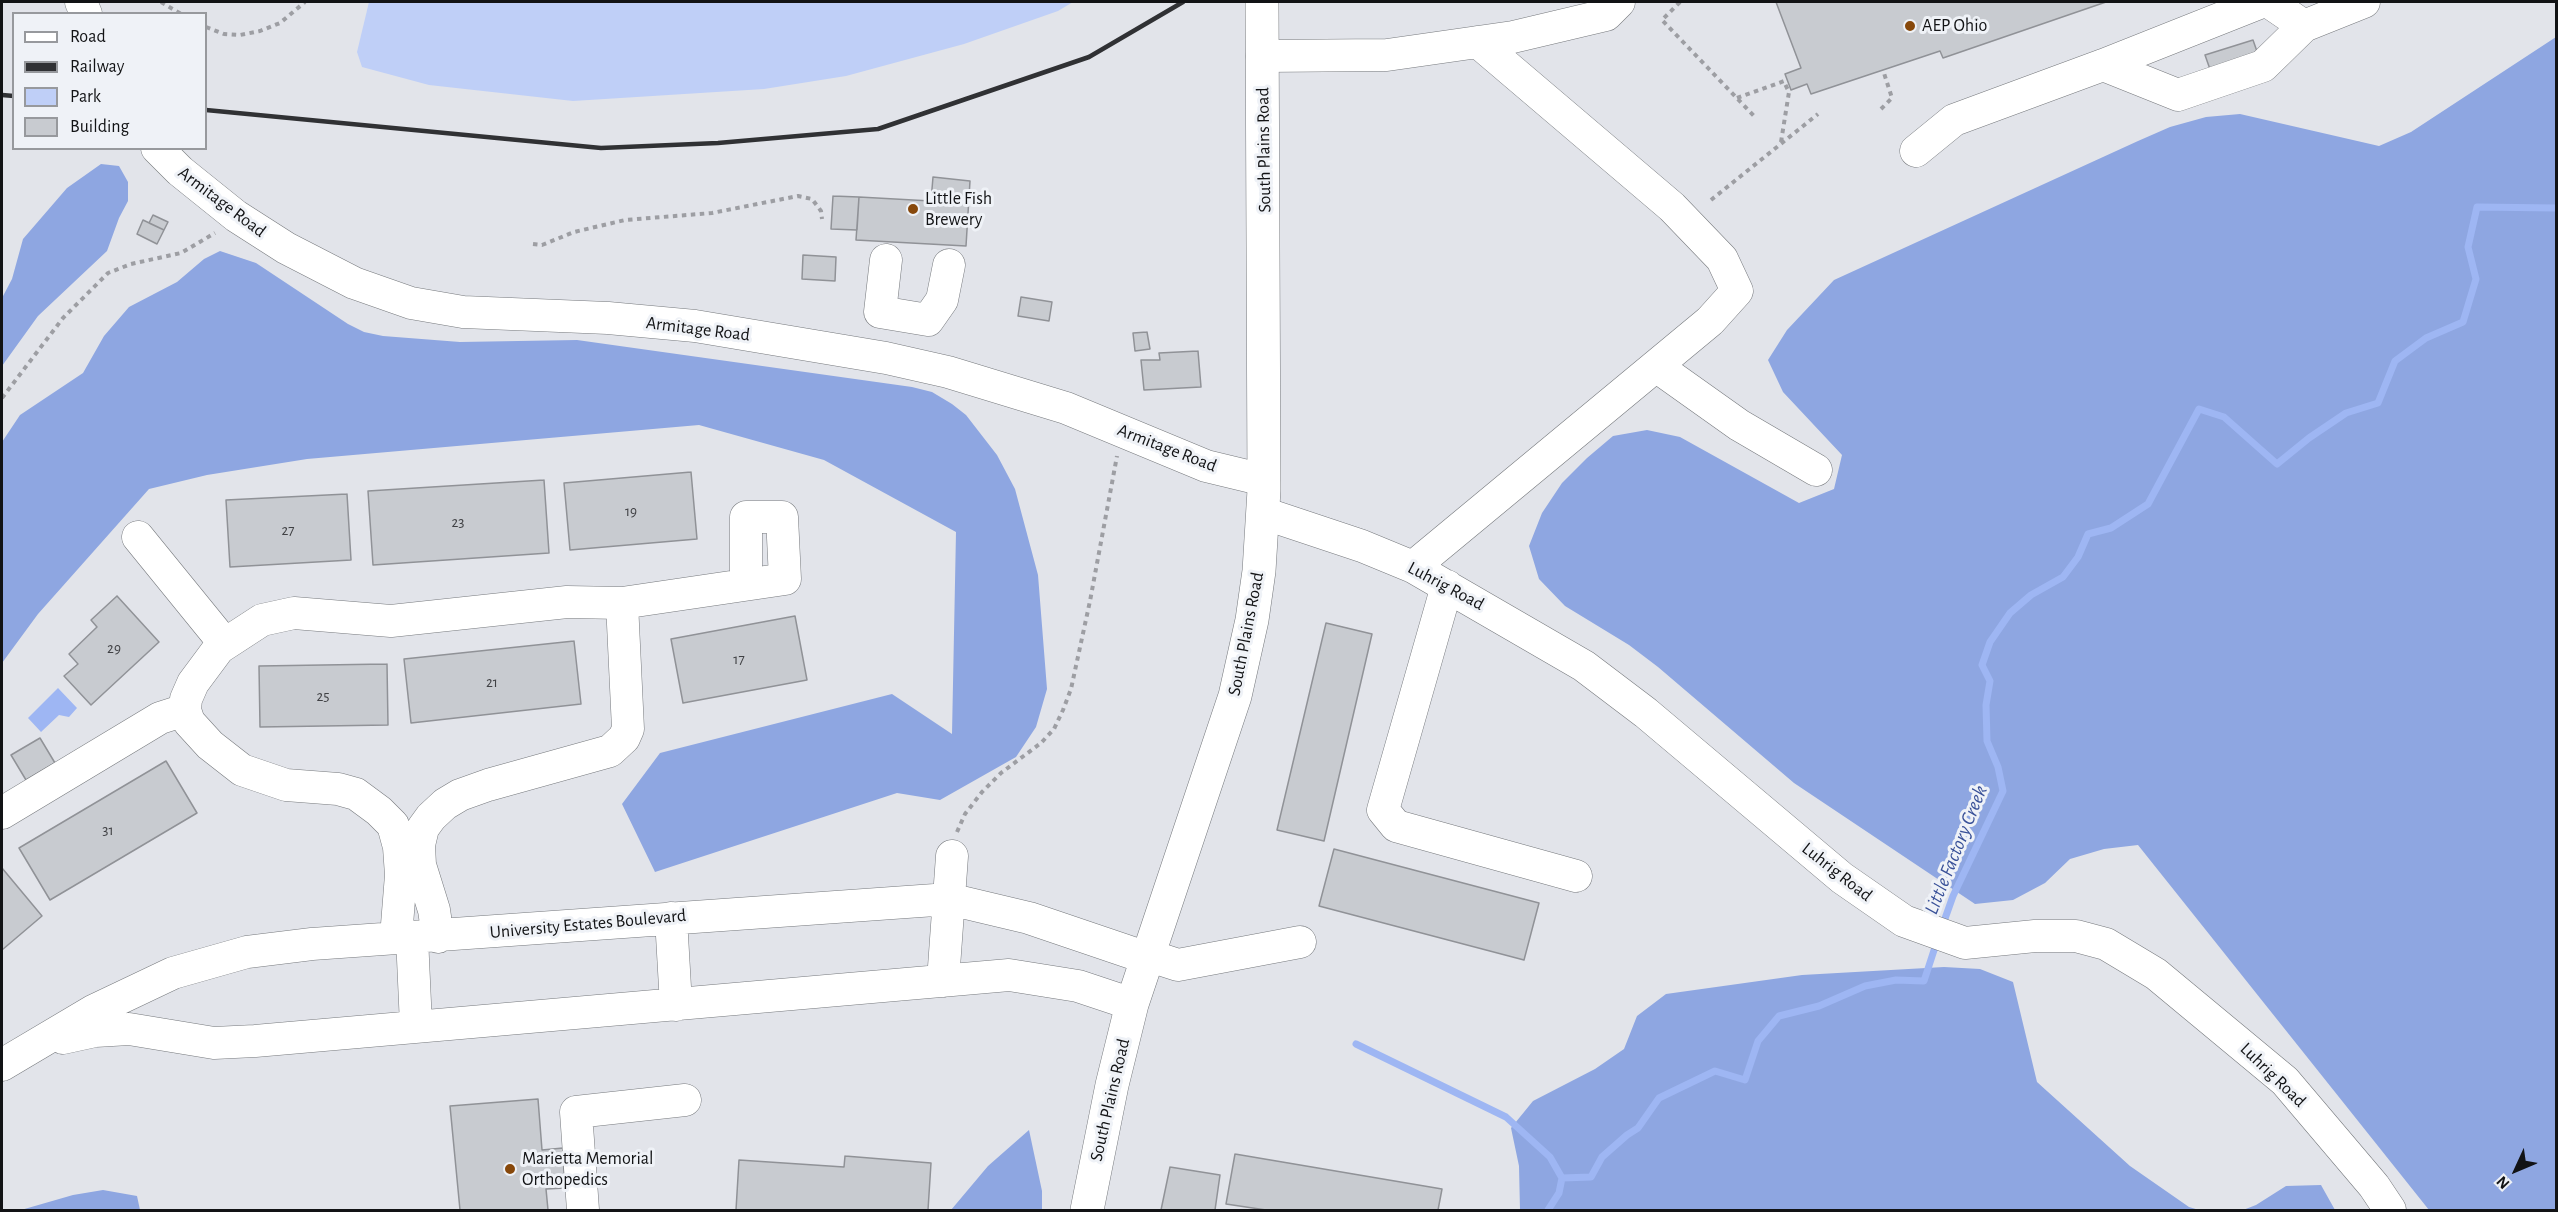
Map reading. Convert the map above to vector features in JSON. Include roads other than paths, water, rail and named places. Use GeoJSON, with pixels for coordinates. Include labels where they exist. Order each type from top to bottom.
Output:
{"type":"FeatureCollection","features":[{"type":"Feature","properties":{"kind":"main road","name":"South Plains Road"},"geometry":{"type":"LineString","coordinates":[[1087,1210],[1112,1085],[1132,1004],[1234,696],[1252,620],[1263,513],[1264,480],[1262,2]]}},
{"type":"Feature","properties":{"kind":"street"},"geometry":{"type":"LineString","coordinates":[[1262,56],[1387,55],[1512,38],[1606,15],[1619,2]]}},
{"type":"Feature","properties":{"kind":"street"},"geometry":{"type":"LineString","coordinates":[[1916,151],[1954,120],[2103,65],[2262,2]]}},
{"type":"Feature","properties":{"kind":"street"},"geometry":{"type":"LineString","coordinates":[[2269,2],[2304,26]]}},
{"type":"Feature","properties":{"kind":"street"},"geometry":{"type":"LineString","coordinates":[[2103,65],[2178,95],[2263,66],[2304,26],[2364,2]]}},
{"type":"Feature","properties":{"kind":"street"},"geometry":{"type":"LineString","coordinates":[[1413,567],[1710,321],[1737,291],[1722,259],[1672,207],[1478,42]]}},
{"type":"Feature","properties":{"kind":"street","name":"Armitage Road"},"geometry":{"type":"LineString","coordinates":[[159,150],[180,171],[236,216],[286,248],[354,283],[411,303],[463,312],[608,318],[695,326],[886,358],[948,372],[1066,408],[1206,466],[1264,480]]}},
{"type":"Feature","properties":{"kind":"street"},"geometry":{"type":"LineString","coordinates":[[886,260],[880,312],[928,320],[942,300],[949,265]]}},
{"type":"Feature","properties":{"kind":"street"},"geometry":{"type":"LineString","coordinates":[[886,358],[896,315]]}},
{"type":"Feature","properties":{"kind":"street"},"geometry":{"type":"LineString","coordinates":[[1656,366],[1739,425],[1816,470]]}},
{"type":"Feature","properties":{"kind":"street","name":"Luhrig Road"},"geometry":{"type":"LineString","coordinates":[[1263,513],[1362,546],[1413,567],[1584,666],[1646,713],[1842,878],[1904,921],[1965,943],[2035,936],[2076,936],[2106,945],[2156,974],[2285,1082],[2374,1186],[2390,1210]]}},
{"type":"Feature","properties":{"kind":"street"},"geometry":{"type":"LineString","coordinates":[[138,537],[225,644]]}},
{"type":"Feature","properties":{"kind":"street"},"geometry":{"type":"LineString","coordinates":[[416,1025],[416,937],[400,875],[399,847],[393,825],[356,794],[338,789],[286,785],[242,770],[225,759],[196,731],[185,710],[186,699],[193,683],[225,644],[262,620],[294,613],[391,621],[567,602],[622,603],[746,584]]}},
{"type":"Feature","properties":{"kind":"street"},"geometry":{"type":"LineString","coordinates":[[1447,586],[1383,810],[1396,826],[1576,876]]}},
{"type":"Feature","properties":{"kind":"street"},"geometry":{"type":"LineString","coordinates":[[416,937],[435,910],[420,865],[419,845],[423,828],[444,804],[460,795],[488,785],[610,751],[624,738],[628,729],[622,603]]}},
{"type":"Feature","properties":{"kind":"street"},"geometry":{"type":"LineString","coordinates":[[2,813],[160,718],[185,710]]}},
{"type":"Feature","properties":{"kind":"street"},"geometry":{"type":"LineString","coordinates":[[943,981],[952,856]]}},
{"type":"Feature","properties":{"kind":"street","name":"University Estates Boulevard"},"geometry":{"type":"LineString","coordinates":[[2,1065],[93,1011],[139,988],[200,963],[277,947],[949,899],[1029,918],[1178,965],[1300,942]]}},
{"type":"Feature","properties":{"kind":"street"},"geometry":{"type":"LineString","coordinates":[[672,918],[676,1005]]}},
{"type":"Feature","properties":{"kind":"street","name":"University Estates Boulevard"},"geometry":{"type":"LineString","coordinates":[[42,1042],[114,1029],[214,1043],[1009,975],[1078,986],[1132,1004]]}},
{"type":"Feature","properties":{"kind":"street"},"geometry":{"type":"LineString","coordinates":[[583,1210],[576,1112],[685,1100]]}},
{"type":"Feature","properties":{"kind":"waterway","name":"Little Factory Creek"},"geometry":{"type":"LineString","coordinates":[[1942,927],[1953,896],[2003,791],[1998,767],[1987,741],[1986,705],[1990,681],[1982,665],[1990,642],[2010,613],[2031,595],[2063,577],[2078,557],[2088,534],[2111,528],[2148,504],[2199,409],[2224,417],[2277,464],[2309,438],[2346,413],[2378,403],[2395,361],[2426,338],[2463,322],[2476,279],[2468,247],[2477,207],[2556,208]]}},
{"type":"Feature","properties":{"kind":"waterway","name":"Little Factory Creek"},"geometry":{"type":"LineString","coordinates":[[1548,1210],[1559,1193],[1562,1178],[1591,1177],[1602,1157],[1638,1128],[1659,1098],[1715,1071],[1745,1080],[1758,1041],[1779,1016],[1819,1006],[1865,986],[1896,980],[1924,981],[1937,941]]}},
{"type":"Feature","properties":{"kind":"waterway"},"geometry":{"type":"LineString","coordinates":[[1356,1044],[1506,1117],[1550,1157],[1562,1178]]}},
{"type":"Feature","properties":{"kind":"railway"},"geometry":{"type":"LineString","coordinates":[[207,110],[601,148],[718,143],[878,129],[1089,57],[1183,2]]}},
{"type":"Feature","properties":{"kind":"railway"},"geometry":{"type":"LineString","coordinates":[[2,95],[12,96]]}},
{"type":"Feature","properties":{"kind":"place","name":"AEP Ohio"},"geometry":{"type":"Point","coordinates":[1910,26]}},
{"type":"Feature","properties":{"kind":"place","name":"Little Fish Brewery"},"geometry":{"type":"Point","coordinates":[913,209]}},
{"type":"Feature","properties":{"kind":"place","name":"Marietta Memorial Orthopedics"},"geometry":{"type":"Point","coordinates":[510,1169]}}]}
